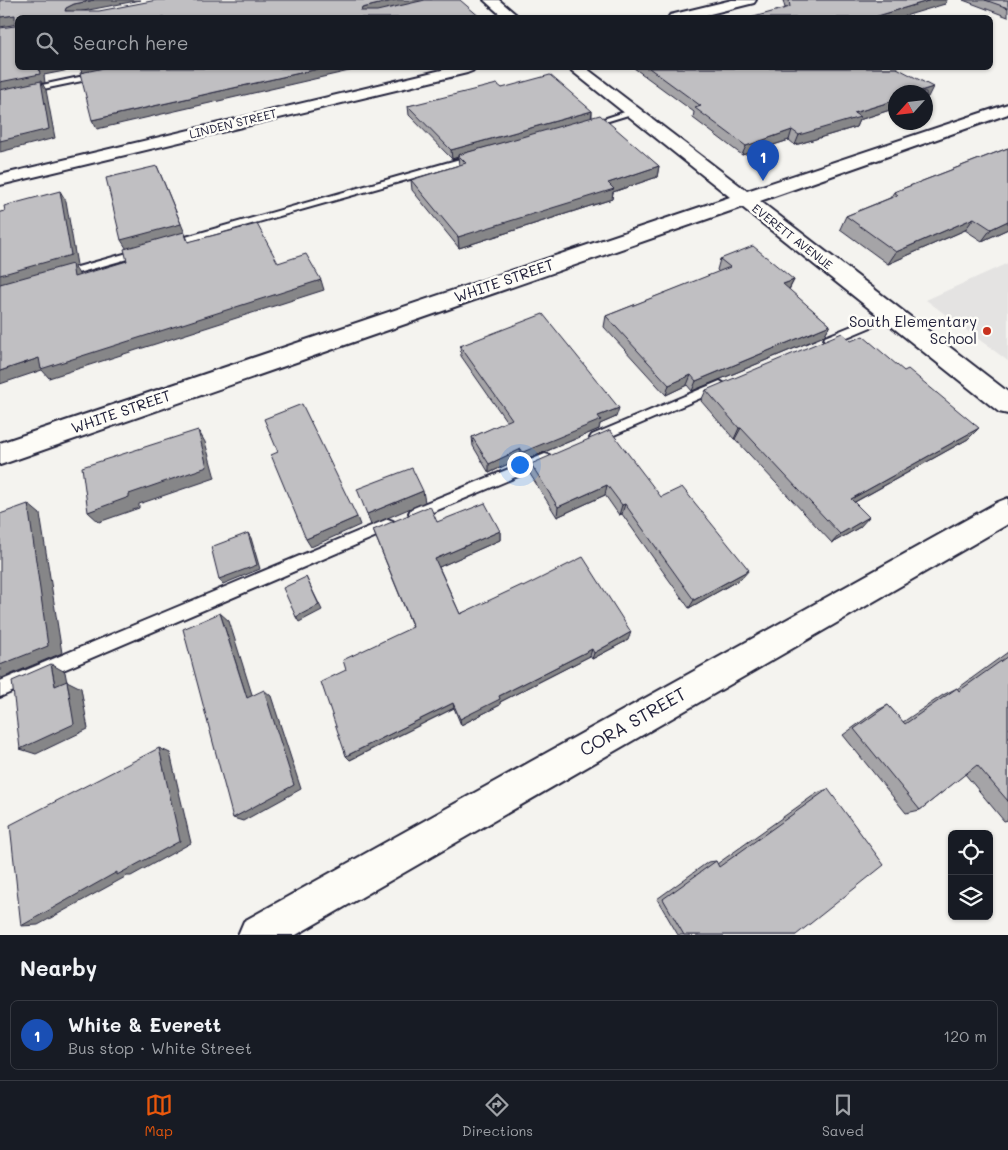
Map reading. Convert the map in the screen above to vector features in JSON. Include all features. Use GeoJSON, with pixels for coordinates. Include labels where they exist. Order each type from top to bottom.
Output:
{"type":"FeatureCollection","features":[{"type":"Feature","properties":{"kind":"street"},"geometry":{"type":"LineString","coordinates":[[491,0],[509,15]]}},
{"type":"Feature","properties":{"kind":"street"},"geometry":{"type":"LineString","coordinates":[[687,15],[749,0]]}},
{"type":"Feature","properties":{"kind":"street","name":"LINDEN STREET"},"geometry":{"type":"LineString","coordinates":[[0,180],[459,70]]}},
{"type":"Feature","properties":{"kind":"street","name":"EVERETT AVENUE"},"geometry":{"type":"LineString","coordinates":[[580,70],[1008,406]]}},
{"type":"Feature","properties":{"kind":"street","name":"WHITE STREET"},"geometry":{"type":"LineString","coordinates":[[0,454],[1008,109]]}},
{"type":"Feature","properties":{"kind":"street","name":"CORA STREET"},"geometry":{"type":"LineString","coordinates":[[258,935],[1008,510]]}},
{"type":"Feature","properties":{"kind":"lane"},"geometry":{"type":"LineString","coordinates":[[0,96],[105,74]]}},
{"type":"Feature","properties":{"kind":"lane"},"geometry":{"type":"LineString","coordinates":[[576,129],[634,112]]}},
{"type":"Feature","properties":{"kind":"lane"},"geometry":{"type":"LineString","coordinates":[[48,279],[480,156]]}},
{"type":"Feature","properties":{"kind":"lane"},"geometry":{"type":"LineString","coordinates":[[817,345],[891,314]]}},
{"type":"Feature","properties":{"kind":"lane"},"geometry":{"type":"LineString","coordinates":[[588,441],[735,379]]}},
{"type":"Feature","properties":{"kind":"lane"},"geometry":{"type":"LineString","coordinates":[[0,688],[560,453]]}},
{"type":"Feature","properties":{"kind":"shaded area","name":"South Elementary School"},"geometry":{"type":"Polygon","coordinates":[[[1008,263],[1008,361],[926,300],[1008,263]]]}},
{"type":"Feature","properties":{"kind":"building"},"geometry":{"type":"Polygon","coordinates":[[[0,0],[94,0],[74,4],[66,8],[65,11],[99,11],[157,0],[396,0],[362,8],[361,11],[377,11],[425,0],[460,0],[478,15],[15,15],[0,17],[0,0]]]}},
{"type":"Feature","properties":{"kind":"building"},"geometry":{"type":"Polygon","coordinates":[[[789,0],[931,0],[881,15],[761,15],[790,7],[789,0]]]}},
{"type":"Feature","properties":{"kind":"building"},"geometry":{"type":"Polygon","coordinates":[[[985,0],[1008,0],[1008,8],[985,0]]]}},
{"type":"Feature","properties":{"kind":"building"},"geometry":{"type":"Polygon","coordinates":[[[15,26],[15,70],[39,70],[40,74],[0,82],[0,28],[15,26]]]}},
{"type":"Feature","properties":{"kind":"building"},"geometry":{"type":"Polygon","coordinates":[[[94,70],[313,70],[92,120],[80,73],[94,70]]]}},
{"type":"Feature","properties":{"kind":"building"},"geometry":{"type":"Polygon","coordinates":[[[652,70],[901,70],[929,85],[888,85],[888,102],[854,113],[860,117],[799,135],[792,130],[746,146],[695,108],[701,106],[652,70]]]}},
{"type":"Feature","properties":{"kind":"building"},"geometry":{"type":"Polygon","coordinates":[[[550,75],[592,111],[451,150],[408,106],[497,84],[502,88],[550,75]]]}},
{"type":"Feature","properties":{"kind":"building"},"geometry":{"type":"Polygon","coordinates":[[[41,81],[49,129],[0,141],[0,90],[41,81]]]}},
{"type":"Feature","properties":{"kind":"building"},"geometry":{"type":"Polygon","coordinates":[[[600,115],[659,166],[608,183],[614,189],[458,237],[411,180],[466,163],[458,155],[600,115]]]}},
{"type":"Feature","properties":{"kind":"building"},"geometry":{"type":"Polygon","coordinates":[[[1008,148],[1008,221],[991,229],[974,218],[896,252],[846,216],[898,195],[894,192],[1008,148]]]}},
{"type":"Feature","properties":{"kind":"building"},"geometry":{"type":"Polygon","coordinates":[[[157,166],[181,224],[121,240],[106,178],[157,166]]]}},
{"type":"Feature","properties":{"kind":"building"},"geometry":{"type":"Polygon","coordinates":[[[60,191],[71,255],[0,275],[0,212],[5,211],[4,206],[60,191]]]}},
{"type":"Feature","properties":{"kind":"building"},"geometry":{"type":"Polygon","coordinates":[[[257,224],[278,263],[306,254],[321,280],[41,369],[39,358],[0,371],[0,284],[72,264],[74,277],[127,261],[124,249],[184,232],[188,242],[257,224]]]}},
{"type":"Feature","properties":{"kind":"building"},"geometry":{"type":"Polygon","coordinates":[[[753,246],[794,280],[783,284],[830,325],[696,381],[691,375],[669,385],[606,316],[730,267],[720,259],[753,246]]]}},
{"type":"Feature","properties":{"kind":"building"},"geometry":{"type":"Polygon","coordinates":[[[543,314],[619,408],[598,416],[601,420],[523,452],[521,449],[489,464],[472,437],[512,419],[460,346],[543,314]]]}},
{"type":"Feature","properties":{"kind":"building"},"geometry":{"type":"Polygon","coordinates":[[[842,333],[851,341],[863,336],[904,371],[908,369],[979,428],[851,499],[869,517],[840,534],[739,428],[706,390],[842,333]]]}},
{"type":"Feature","properties":{"kind":"building"},"geometry":{"type":"Polygon","coordinates":[[[302,404],[357,517],[306,539],[271,455],[278,452],[264,419],[302,404]]]}},
{"type":"Feature","properties":{"kind":"building"},"geometry":{"type":"Polygon","coordinates":[[[198,430],[207,467],[129,494],[129,497],[88,512],[82,467],[198,430]]]}},
{"type":"Feature","properties":{"kind":"building"},"geometry":{"type":"Polygon","coordinates":[[[610,430],[661,497],[682,487],[749,570],[694,600],[625,504],[622,505],[607,485],[558,507],[531,464],[610,430]]]}},
{"type":"Feature","properties":{"kind":"building"},"geometry":{"type":"Polygon","coordinates":[[[412,468],[423,491],[367,514],[357,489],[412,468]]]}},
{"type":"Feature","properties":{"kind":"building"},"geometry":{"type":"Polygon","coordinates":[[[485,503],[500,531],[435,559],[460,614],[522,585],[523,587],[583,557],[631,632],[594,653],[592,649],[499,696],[500,699],[460,719],[453,703],[346,756],[321,682],[346,670],[343,660],[413,627],[373,530],[430,506],[437,522],[485,503]]]}},
{"type":"Feature","properties":{"kind":"building"},"geometry":{"type":"Polygon","coordinates":[[[28,504],[48,646],[0,665],[0,514],[28,504]]]}},
{"type":"Feature","properties":{"kind":"building"},"geometry":{"type":"Polygon","coordinates":[[[248,533],[257,565],[219,579],[211,547],[248,533]]]}},
{"type":"Feature","properties":{"kind":"building"},"geometry":{"type":"Polygon","coordinates":[[[306,577],[319,605],[296,617],[283,588],[306,577]]]}},
{"type":"Feature","properties":{"kind":"building"},"geometry":{"type":"Polygon","coordinates":[[[220,613],[247,698],[264,690],[294,785],[233,818],[183,629],[220,613]]]}},
{"type":"Feature","properties":{"kind":"building"},"geometry":{"type":"Polygon","coordinates":[[[1008,656],[1008,801],[977,765],[920,810],[854,729],[888,705],[905,724],[957,688],[959,691],[1008,656]]]}},
{"type":"Feature","properties":{"kind":"building"},"geometry":{"type":"Polygon","coordinates":[[[51,664],[55,686],[67,681],[74,724],[20,749],[12,681],[51,664]]]}},
{"type":"Feature","properties":{"kind":"building"},"geometry":{"type":"Polygon","coordinates":[[[159,748],[180,841],[117,875],[117,872],[21,926],[10,825],[159,748]]]}},
{"type":"Feature","properties":{"kind":"building"},"geometry":{"type":"Polygon","coordinates":[[[828,789],[884,865],[796,935],[684,935],[663,899],[716,861],[719,867],[828,789]]]}},
{"type":"Feature","properties":{"kind":"place","name":"White & Everett"},"geometry":{"type":"Point","coordinates":[763,181]}},
{"type":"Feature","properties":{"kind":"place","name":"South Elementary School"},"geometry":{"type":"Point","coordinates":[987,331]}}]}
